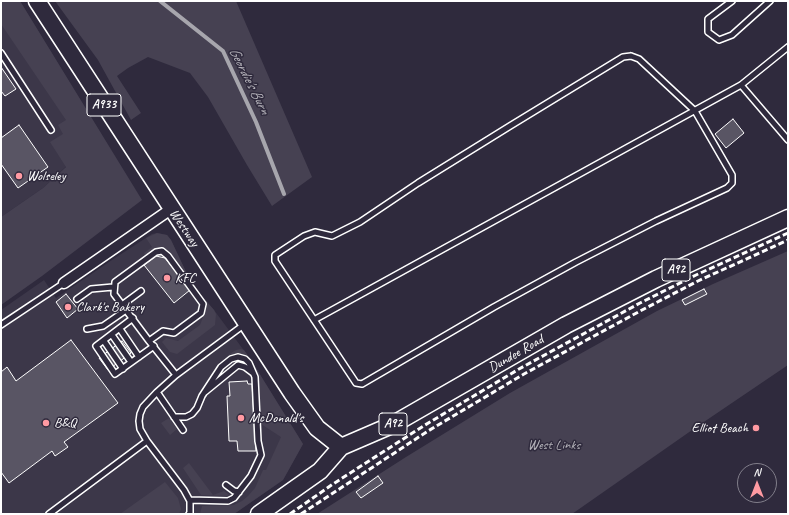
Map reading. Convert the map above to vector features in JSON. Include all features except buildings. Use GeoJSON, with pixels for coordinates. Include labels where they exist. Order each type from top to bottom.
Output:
{"type":"FeatureCollection","features":[{"type":"Feature","properties":{"kind":"main road","name":"Westway"},"geometry":{"type":"LineString","coordinates":[[37,1],[171,209],[309,418],[317,428],[341,447]]}},
{"type":"Feature","properties":{"kind":"main road","name":"Dundee Road"},"geometry":{"type":"LineString","coordinates":[[259,514],[320,471],[341,447],[392,425],[566,325],[649,282],[788,218]]}},
{"type":"Feature","properties":{"kind":"street"},"geometry":{"type":"LineString","coordinates":[[64,283],[171,209]]}},
{"type":"Feature","properties":{"kind":"lane"},"geometry":{"type":"LineString","coordinates":[[732,1],[708,19],[708,32],[719,40],[732,35],[770,1]]}},
{"type":"Feature","properties":{"kind":"lane"},"geometry":{"type":"LineString","coordinates":[[314,320],[741,85],[788,47]]}},
{"type":"Feature","properties":{"kind":"lane"},"geometry":{"type":"LineString","coordinates":[[1,53],[51,130]]}},
{"type":"Feature","properties":{"kind":"lane"},"geometry":{"type":"LineString","coordinates":[[631,56],[639,59],[695,111],[732,175],[732,183],[727,188],[656,221],[576,262],[494,307],[362,384],[356,383],[275,261],[275,255],[304,236],[315,232],[332,236],[360,222],[418,183],[623,57],[631,56]]}},
{"type":"Feature","properties":{"kind":"lane"},"geometry":{"type":"LineString","coordinates":[[741,85],[788,140]]}},
{"type":"Feature","properties":{"kind":"lane"},"geometry":{"type":"LineString","coordinates":[[77,299],[91,289],[114,284],[156,252],[162,251],[168,256],[204,304],[201,313],[174,333],[163,331],[149,341]]}},
{"type":"Feature","properties":{"kind":"lane"},"geometry":{"type":"LineString","coordinates":[[1,325],[64,283]]}},
{"type":"Feature","properties":{"kind":"lane"},"geometry":{"type":"LineString","coordinates":[[114,284],[114,294],[176,375]]}},
{"type":"Feature","properties":{"kind":"lane"},"geometry":{"type":"LineString","coordinates":[[122,305],[141,291]]}},
{"type":"Feature","properties":{"kind":"lane"},"geometry":{"type":"LineString","coordinates":[[87,329],[103,326],[126,310]]}},
{"type":"Feature","properties":{"kind":"lane"},"geometry":{"type":"LineString","coordinates":[[133,318],[96,346],[115,374],[154,346]]}},
{"type":"Feature","properties":{"kind":"lane"},"geometry":{"type":"LineString","coordinates":[[189,514],[190,500],[140,429],[139,421],[143,407],[176,375],[247,322]]}},
{"type":"Feature","properties":{"kind":"lane"},"geometry":{"type":"LineString","coordinates":[[120,328],[139,357]]}},
{"type":"Feature","properties":{"kind":"lane"},"geometry":{"type":"LineString","coordinates":[[112,335],[132,362]]}},
{"type":"Feature","properties":{"kind":"lane"},"geometry":{"type":"LineString","coordinates":[[104,341],[123,368]]}},
{"type":"Feature","properties":{"kind":"lane"},"geometry":{"type":"LineString","coordinates":[[174,417],[186,417],[192,414],[221,367],[230,359],[238,357],[245,359],[249,363],[255,374],[258,441],[261,454],[251,476],[234,498],[228,500],[190,500]]}},
{"type":"Feature","properties":{"kind":"lane"},"geometry":{"type":"LineString","coordinates":[[203,394],[238,365],[245,367],[255,374]]}},
{"type":"Feature","properties":{"kind":"lane"},"geometry":{"type":"LineString","coordinates":[[157,392],[183,430],[186,417]]}},
{"type":"Feature","properties":{"kind":"lane"},"geometry":{"type":"LineString","coordinates":[[49,514],[147,441]]}},
{"type":"Feature","properties":{"kind":"lane"},"geometry":{"type":"LineString","coordinates":[[226,485],[234,492],[239,492]]}},
{"type":"Feature","properties":{"kind":"shaded area"},"geometry":{"type":"Polygon","coordinates":[[[1,1],[20,1],[101,134],[43,188],[1,217],[1,1]]]}},
{"type":"Feature","properties":{"kind":"shaded area"},"geometry":{"type":"Polygon","coordinates":[[[157,233],[167,235],[171,240],[187,274],[201,295],[251,360],[303,444],[283,480],[234,514],[1,514],[1,310],[44,280],[56,298],[152,234],[157,233]]]}},
{"type":"Feature","properties":{"kind":"green space"},"geometry":{"type":"Polygon","coordinates":[[[1,1],[20,1],[142,200],[42,276],[1,305],[1,217],[43,188],[66,167],[50,142],[63,134],[58,125],[66,120],[1,24],[1,1]]]}},
{"type":"Feature","properties":{"kind":"green space"},"geometry":{"type":"Polygon","coordinates":[[[55,1],[236,1],[312,177],[272,206],[208,97],[190,73],[148,57],[117,76],[141,113],[131,120],[98,60],[55,1]]]}},
{"type":"Feature","properties":{"kind":"green space"},"geometry":{"type":"Polygon","coordinates":[[[157,233],[167,235],[171,240],[187,274],[216,314],[215,325],[177,354],[170,352],[162,342],[166,338],[178,341],[200,325],[206,305],[165,250],[157,247],[145,255],[144,253],[152,247],[146,238],[157,233]]]}},
{"type":"Feature","properties":{"kind":"green space","name":"West Links"},"geometry":{"type":"Polygon","coordinates":[[[788,251],[788,365],[572,514],[317,514],[510,393],[657,311],[713,284],[788,251]]]}},
{"type":"Feature","properties":{"kind":"green space"},"geometry":{"type":"Polygon","coordinates":[[[241,349],[244,350],[251,360],[303,444],[283,480],[234,514],[200,514],[202,506],[234,505],[248,496],[255,488],[263,470],[266,470],[281,437],[261,424],[259,376],[250,360],[245,355],[240,353],[228,355],[241,349]]]}},
{"type":"Feature","properties":{"kind":"green space"},"geometry":{"type":"Polygon","coordinates":[[[169,418],[177,429],[170,435],[161,423],[169,418]]]}},
{"type":"Feature","properties":{"kind":"green space"},"geometry":{"type":"Polygon","coordinates":[[[189,463],[213,495],[224,491],[229,495],[227,496],[201,495],[183,468],[189,463]]]}},
{"type":"Feature","properties":{"kind":"green space"},"geometry":{"type":"Polygon","coordinates":[[[165,482],[178,498],[181,509],[179,514],[120,514],[165,482]]]}},
{"type":"Feature","properties":{"kind":"waterway","name":"Geordie's Burn"},"geometry":{"type":"LineString","coordinates":[[160,1],[223,51],[256,122],[284,194]]}},
{"type":"Feature","properties":{"kind":"railway"},"geometry":{"type":"LineString","coordinates":[[290,514],[333,484],[425,425],[519,369],[640,303],[696,275],[788,233]]}},
{"type":"Feature","properties":{"kind":"railway"},"geometry":{"type":"LineString","coordinates":[[301,514],[428,431],[524,374],[698,281],[788,240]]}},
{"type":"Feature","properties":{"kind":"place","name":"Wolseley"},"geometry":{"type":"Point","coordinates":[19,176]}},
{"type":"Feature","properties":{"kind":"place","name":"KFC"},"geometry":{"type":"Point","coordinates":[167,278]}},
{"type":"Feature","properties":{"kind":"place","name":"Clark's Bakery"},"geometry":{"type":"Point","coordinates":[68,307]}},
{"type":"Feature","properties":{"kind":"place","name":"McDonald's"},"geometry":{"type":"Point","coordinates":[241,418]}},
{"type":"Feature","properties":{"kind":"place","name":"B&Q"},"geometry":{"type":"Point","coordinates":[46,423]}},
{"type":"Feature","properties":{"kind":"place","name":"Elliot Beach"},"geometry":{"type":"Point","coordinates":[756,428]}}]}
